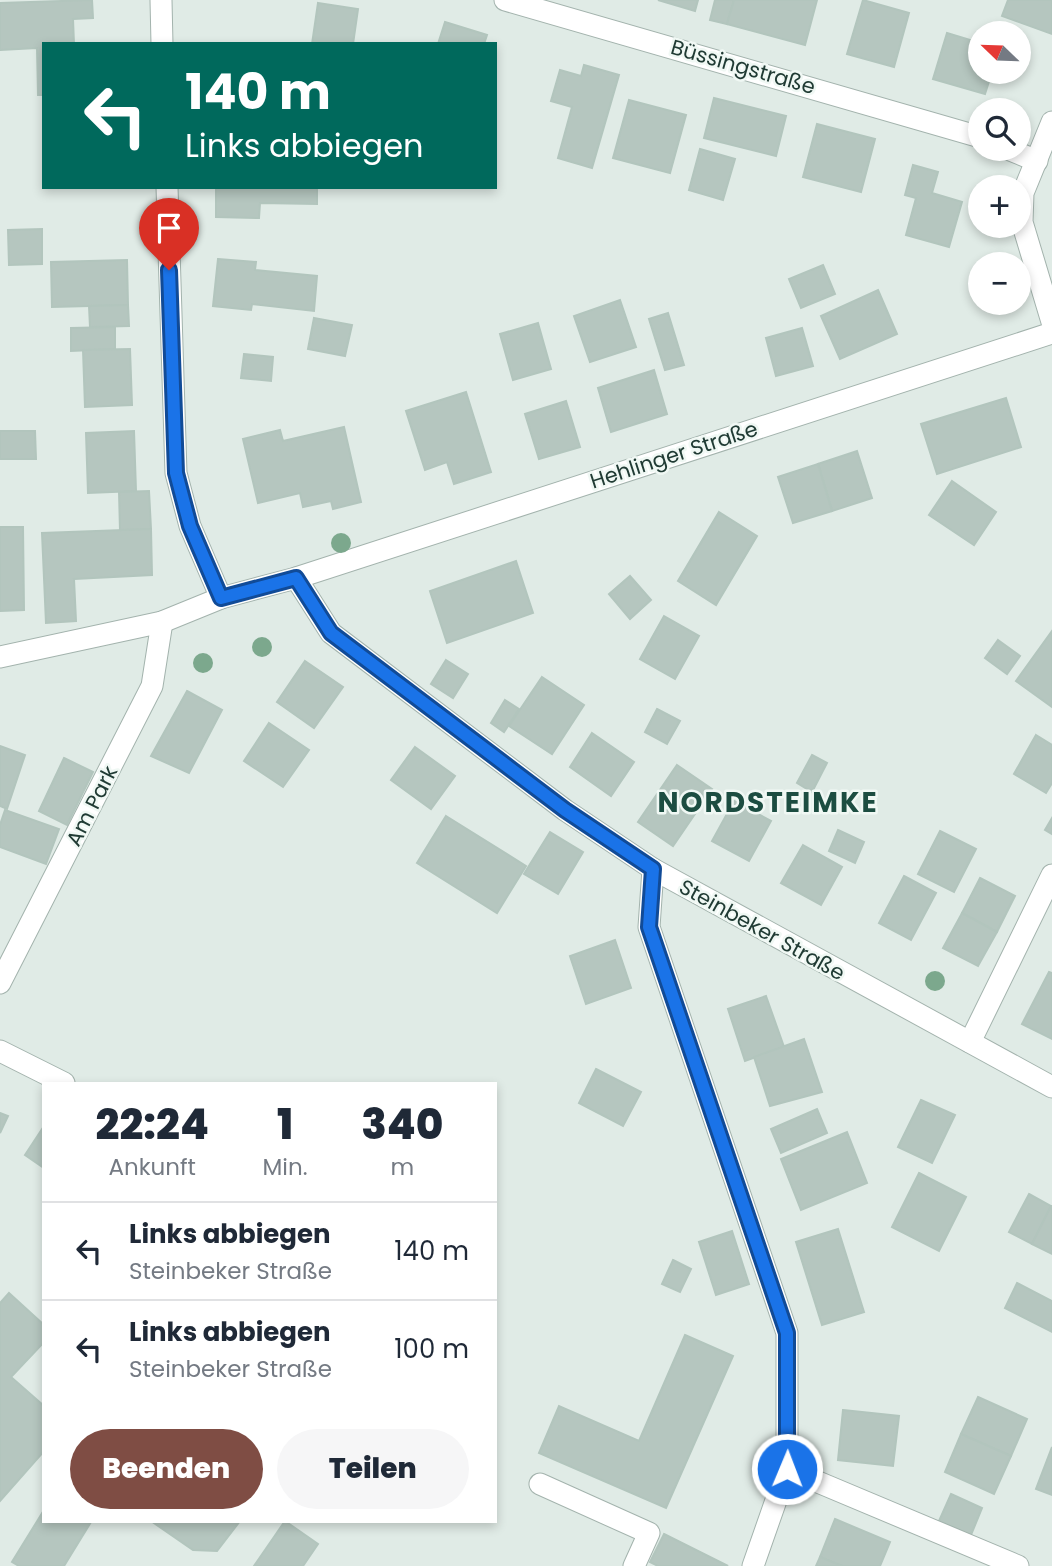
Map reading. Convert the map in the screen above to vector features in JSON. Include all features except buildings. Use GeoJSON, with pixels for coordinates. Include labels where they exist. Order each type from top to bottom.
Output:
{"type":"FeatureCollection","features":[{"type":"Feature","properties":{"kind":"street"},"geometry":{"type":"LineString","coordinates":[[161,0],[162,42]]}},
{"type":"Feature","properties":{"kind":"street","name":"Büssingstraße"},"geometry":{"type":"LineString","coordinates":[[505,0],[968,134]]}},
{"type":"Feature","properties":{"kind":"street"},"geometry":{"type":"LineString","coordinates":[[1052,122],[1023,193],[1022,222],[1052,322]]}},
{"type":"Feature","properties":{"kind":"street"},"geometry":{"type":"LineString","coordinates":[[1031,158],[1037,161]]}},
{"type":"Feature","properties":{"kind":"street"},"geometry":{"type":"LineString","coordinates":[[167,189],[176,473],[190,526],[221,598]]}},
{"type":"Feature","properties":{"kind":"street","name":"Hehlinger Straße"},"geometry":{"type":"LineString","coordinates":[[296,578],[1052,333]]}},
{"type":"Feature","properties":{"kind":"street"},"geometry":{"type":"LineString","coordinates":[[0,657],[162,622],[221,598],[296,578]]}},
{"type":"Feature","properties":{"kind":"street","name":"Steinbeker Straße"},"geometry":{"type":"LineString","coordinates":[[296,578],[331,633],[565,810],[653,869],[742,920],[1052,1087]]}},
{"type":"Feature","properties":{"kind":"street","name":"Am Park"},"geometry":{"type":"LineString","coordinates":[[0,984],[152,686],[162,622]]}},
{"type":"Feature","properties":{"kind":"street"},"geometry":{"type":"LineString","coordinates":[[653,869],[649,927],[787,1333],[787,1469],[753,1566]]}},
{"type":"Feature","properties":{"kind":"street"},"geometry":{"type":"LineString","coordinates":[[970,1042],[1052,875]]}},
{"type":"Feature","properties":{"kind":"street"},"geometry":{"type":"LineString","coordinates":[[0,1051],[62,1082]]}},
{"type":"Feature","properties":{"kind":"street"},"geometry":{"type":"LineString","coordinates":[[787,1469],[1018,1566]]}},
{"type":"Feature","properties":{"kind":"street"},"geometry":{"type":"LineString","coordinates":[[540,1484],[649,1533],[634,1566]]}},
{"type":"Feature","properties":{"kind":"district","name":"NORDSTEIMKE"},"geometry":{"type":"Point","coordinates":[768,802]}},
{"type":"Feature","properties":{"kind":"route"},"geometry":{"type":"LineString","coordinates":[[169,270],[176,473],[190,526],[221,598],[296,578],[331,633],[565,810],[653,869],[649,927],[787,1333],[787,1469]]}}]}
